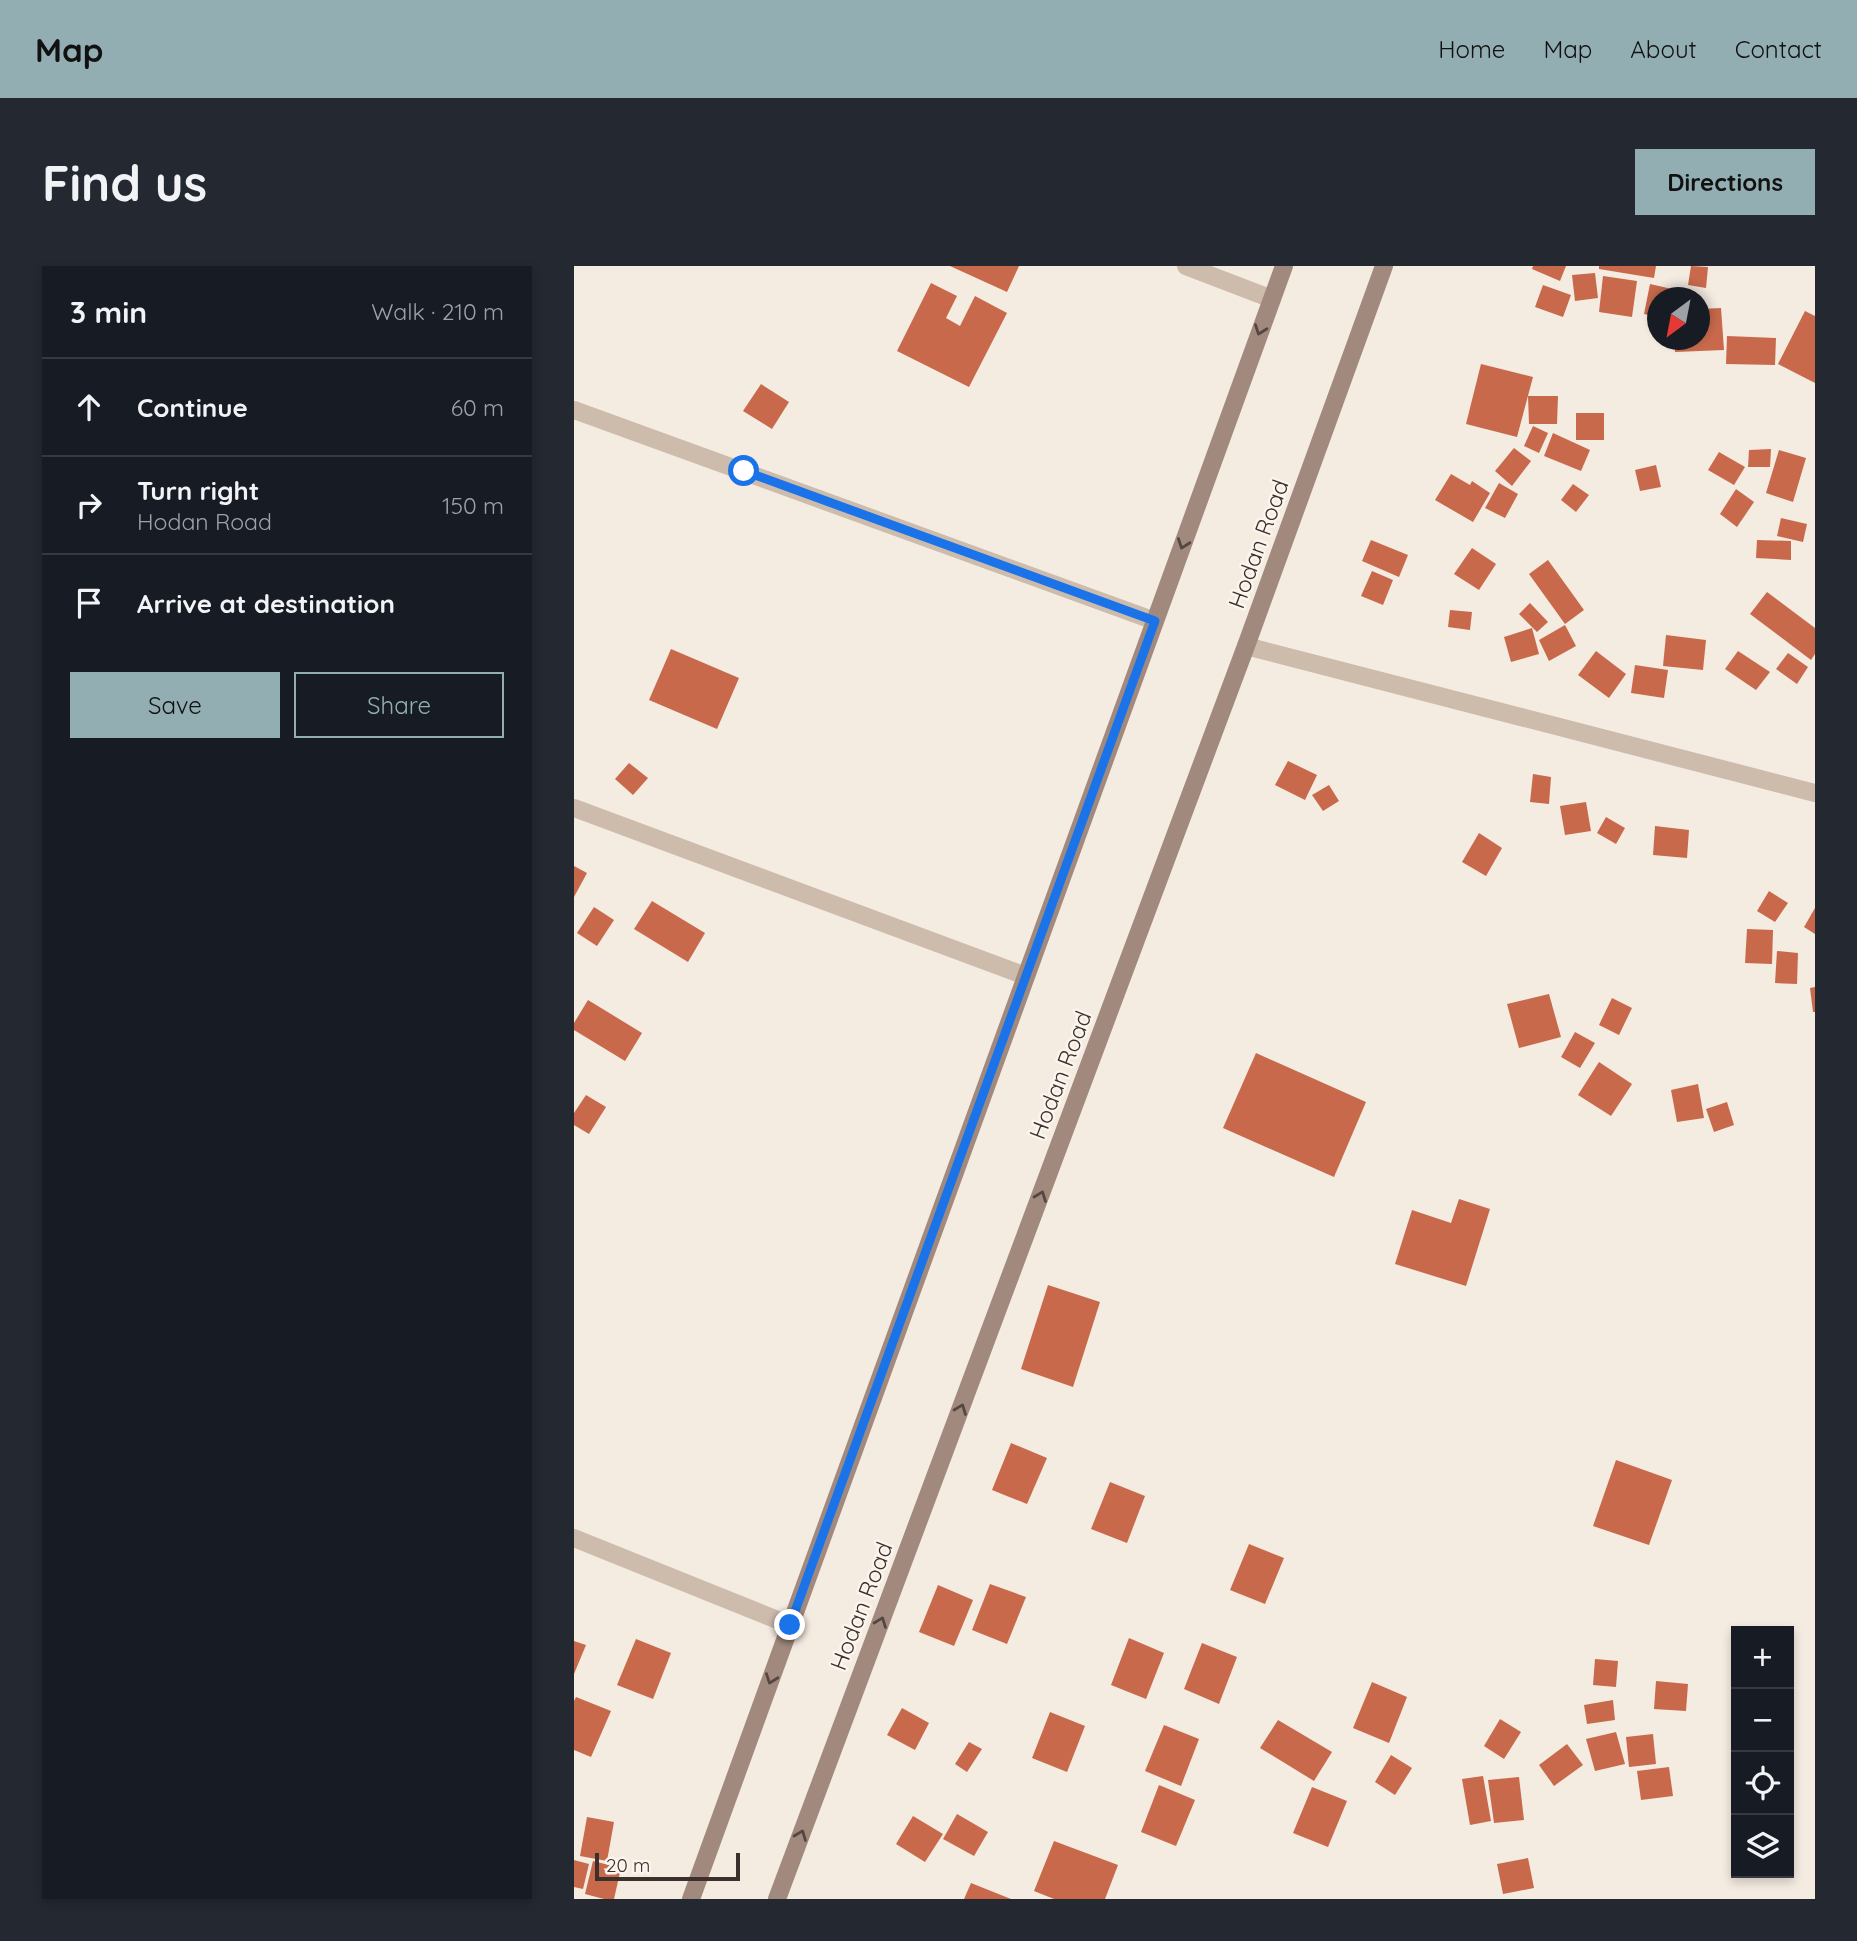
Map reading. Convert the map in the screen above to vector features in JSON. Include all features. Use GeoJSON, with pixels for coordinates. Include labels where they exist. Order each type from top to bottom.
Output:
{"type":"FeatureCollection","features":[{"type":"Feature","properties":{"kind":"main road"},"geometry":{"type":"LineString","coordinates":[[691,1899],[1284,266]]}},
{"type":"Feature","properties":{"kind":"main road","name":"Hodan Road"},"geometry":{"type":"LineString","coordinates":[[778,1899],[1247,646],[1384,266]]}},
{"type":"Feature","properties":{"kind":"street"},"geometry":{"type":"LineString","coordinates":[[1186,266],[1272,299]]}},
{"type":"Feature","properties":{"kind":"street"},"geometry":{"type":"LineString","coordinates":[[574,410],[1155,621]]}},
{"type":"Feature","properties":{"kind":"street"},"geometry":{"type":"LineString","coordinates":[[1247,646],[1815,793]]}},
{"type":"Feature","properties":{"kind":"street"},"geometry":{"type":"LineString","coordinates":[[574,808],[1026,976]]}},
{"type":"Feature","properties":{"kind":"street"},"geometry":{"type":"LineString","coordinates":[[574,1538],[790,1625]]}},
{"type":"Feature","properties":{"kind":"building"},"geometry":{"type":"Polygon","coordinates":[[[950,266],[1019,266],[1007,292],[950,266]]]}},
{"type":"Feature","properties":{"kind":"building"},"geometry":{"type":"Polygon","coordinates":[[[1533,266],[1566,266],[1560,281],[1532,269],[1533,266]]]}},
{"type":"Feature","properties":{"kind":"building"},"geometry":{"type":"Polygon","coordinates":[[[1599,266],[1656,266],[1654,278],[1599,269],[1599,266]]]}},
{"type":"Feature","properties":{"kind":"building"},"geometry":{"type":"Polygon","coordinates":[[[1691,266],[1708,267],[1706,287],[1688,285],[1691,266]]]}},
{"type":"Feature","properties":{"kind":"building"},"geometry":{"type":"Polygon","coordinates":[[[1595,273],[1598,298],[1575,301],[1572,275],[1595,273]]]}},
{"type":"Feature","properties":{"kind":"building"},"geometry":{"type":"Polygon","coordinates":[[[1603,276],[1637,281],[1632,317],[1599,312],[1603,276]]]}},
{"type":"Feature","properties":{"kind":"building"},"geometry":{"type":"Polygon","coordinates":[[[931,283],[957,296],[946,318],[960,326],[975,296],[1007,313],[969,387],[897,351],[931,283]]]}},
{"type":"Feature","properties":{"kind":"building"},"geometry":{"type":"Polygon","coordinates":[[[1543,285],[1571,295],[1563,317],[1535,307],[1543,285]]]}},
{"type":"Feature","properties":{"kind":"building"},"geometry":{"type":"Polygon","coordinates":[[[1721,308],[1724,350],[1675,352],[1710,350],[1710,309],[1721,308]]]}},
{"type":"Feature","properties":{"kind":"building"},"geometry":{"type":"Polygon","coordinates":[[[1805,311],[1815,316],[1815,383],[1778,364],[1805,311]]]}},
{"type":"Feature","properties":{"kind":"building"},"geometry":{"type":"Polygon","coordinates":[[[1727,336],[1776,338],[1775,365],[1726,364],[1727,336]]]}},
{"type":"Feature","properties":{"kind":"building"},"geometry":{"type":"Polygon","coordinates":[[[1481,364],[1533,377],[1517,437],[1466,424],[1481,364]]]}},
{"type":"Feature","properties":{"kind":"building"},"geometry":{"type":"Polygon","coordinates":[[[761,384],[789,402],[772,429],[743,411],[761,384]]]}},
{"type":"Feature","properties":{"kind":"building"},"geometry":{"type":"Polygon","coordinates":[[[1528,396],[1558,396],[1557,424],[1529,424],[1528,396]]]}},
{"type":"Feature","properties":{"kind":"building"},"geometry":{"type":"Polygon","coordinates":[[[1576,413],[1604,413],[1604,440],[1576,440],[1576,413]]]}},
{"type":"Feature","properties":{"kind":"building"},"geometry":{"type":"Polygon","coordinates":[[[1533,426],[1548,433],[1539,453],[1524,446],[1533,426]]]}},
{"type":"Feature","properties":{"kind":"building"},"geometry":{"type":"Polygon","coordinates":[[[1553,433],[1590,450],[1581,471],[1544,456],[1553,433]]]}},
{"type":"Feature","properties":{"kind":"building"},"geometry":{"type":"Polygon","coordinates":[[[1514,448],[1531,461],[1512,486],[1495,471],[1514,448]]]}},
{"type":"Feature","properties":{"kind":"building"},"geometry":{"type":"Polygon","coordinates":[[[1771,449],[1770,467],[1748,467],[1749,450],[1771,449]]]}},
{"type":"Feature","properties":{"kind":"building"},"geometry":{"type":"Polygon","coordinates":[[[1779,450],[1806,458],[1793,502],[1766,493],[1779,450]]]}},
{"type":"Feature","properties":{"kind":"building"},"geometry":{"type":"Polygon","coordinates":[[[1719,452],[1745,467],[1734,485],[1708,470],[1719,452]]]}},
{"type":"Feature","properties":{"kind":"building"},"geometry":{"type":"Polygon","coordinates":[[[1656,465],[1661,487],[1640,491],[1635,470],[1656,465]]]}},
{"type":"Feature","properties":{"kind":"building"},"geometry":{"type":"Polygon","coordinates":[[[1451,474],[1470,485],[1472,481],[1490,493],[1473,522],[1435,500],[1451,474]]]}},
{"type":"Feature","properties":{"kind":"building"},"geometry":{"type":"Polygon","coordinates":[[[1499,483],[1518,494],[1505,518],[1485,508],[1499,483]]]}},
{"type":"Feature","properties":{"kind":"building"},"geometry":{"type":"Polygon","coordinates":[[[1573,484],[1589,495],[1576,512],[1561,500],[1573,484]]]}},
{"type":"Feature","properties":{"kind":"building"},"geometry":{"type":"Polygon","coordinates":[[[1736,489],[1754,502],[1737,527],[1720,514],[1736,489]]]}},
{"type":"Feature","properties":{"kind":"building"},"geometry":{"type":"Polygon","coordinates":[[[1781,518],[1807,524],[1803,542],[1777,536],[1781,518]]]}},
{"type":"Feature","properties":{"kind":"building"},"geometry":{"type":"Polygon","coordinates":[[[1371,540],[1408,555],[1399,577],[1362,561],[1371,540]]]}},
{"type":"Feature","properties":{"kind":"building"},"geometry":{"type":"Polygon","coordinates":[[[1757,540],[1791,541],[1791,560],[1756,558],[1757,540]]]}},
{"type":"Feature","properties":{"kind":"building"},"geometry":{"type":"Polygon","coordinates":[[[1472,548],[1496,564],[1479,590],[1454,574],[1472,548]]]}},
{"type":"Feature","properties":{"kind":"building"},"geometry":{"type":"Polygon","coordinates":[[[1548,560],[1584,610],[1565,624],[1529,574],[1548,560]]]}},
{"type":"Feature","properties":{"kind":"building"},"geometry":{"type":"Polygon","coordinates":[[[1372,571],[1393,580],[1383,605],[1361,596],[1372,571]]]}},
{"type":"Feature","properties":{"kind":"building"},"geometry":{"type":"Polygon","coordinates":[[[1767,592],[1815,628],[1815,654],[1811,660],[1750,614],[1767,592]]]}},
{"type":"Feature","properties":{"kind":"building"},"geometry":{"type":"Polygon","coordinates":[[[1530,603],[1548,622],[1537,632],[1519,614],[1530,603]]]}},
{"type":"Feature","properties":{"kind":"building"},"geometry":{"type":"Polygon","coordinates":[[[1450,610],[1472,612],[1470,630],[1448,627],[1450,610]]]}},
{"type":"Feature","properties":{"kind":"building"},"geometry":{"type":"Polygon","coordinates":[[[1565,625],[1576,646],[1549,661],[1539,640],[1565,625]]]}},
{"type":"Feature","properties":{"kind":"building"},"geometry":{"type":"Polygon","coordinates":[[[1532,628],[1539,654],[1511,662],[1504,637],[1532,628]]]}},
{"type":"Feature","properties":{"kind":"building"},"geometry":{"type":"Polygon","coordinates":[[[1666,635],[1706,640],[1703,670],[1663,666],[1666,635]]]}},
{"type":"Feature","properties":{"kind":"building"},"geometry":{"type":"Polygon","coordinates":[[[671,649],[739,678],[717,729],[649,700],[671,649]]]}},
{"type":"Feature","properties":{"kind":"building"},"geometry":{"type":"Polygon","coordinates":[[[1596,651],[1626,674],[1609,698],[1578,675],[1596,651]]]}},
{"type":"Feature","properties":{"kind":"building"},"geometry":{"type":"Polygon","coordinates":[[[1738,651],[1770,672],[1756,690],[1725,669],[1738,651]]]}},
{"type":"Feature","properties":{"kind":"building"},"geometry":{"type":"Polygon","coordinates":[[[1788,653],[1808,667],[1797,684],[1776,669],[1788,653]]]}},
{"type":"Feature","properties":{"kind":"building"},"geometry":{"type":"Polygon","coordinates":[[[1635,665],[1668,670],[1664,698],[1631,693],[1635,665]]]}},
{"type":"Feature","properties":{"kind":"building"},"geometry":{"type":"Polygon","coordinates":[[[1288,761],[1317,775],[1305,800],[1275,785],[1288,761]]]}},
{"type":"Feature","properties":{"kind":"building"},"geometry":{"type":"Polygon","coordinates":[[[629,763],[648,778],[633,795],[615,779],[629,763]]]}},
{"type":"Feature","properties":{"kind":"building"},"geometry":{"type":"Polygon","coordinates":[[[1533,774],[1551,777],[1549,804],[1530,802],[1533,774]]]}},
{"type":"Feature","properties":{"kind":"building"},"geometry":{"type":"Polygon","coordinates":[[[1329,785],[1339,801],[1323,811],[1312,795],[1329,785]]]}},
{"type":"Feature","properties":{"kind":"building"},"geometry":{"type":"Polygon","coordinates":[[[1586,802],[1591,831],[1565,835],[1560,806],[1586,802]]]}},
{"type":"Feature","properties":{"kind":"building"},"geometry":{"type":"Polygon","coordinates":[[[1606,817],[1625,828],[1616,844],[1597,833],[1606,817]]]}},
{"type":"Feature","properties":{"kind":"building"},"geometry":{"type":"Polygon","coordinates":[[[1655,826],[1689,830],[1687,858],[1653,855],[1655,826]]]}},
{"type":"Feature","properties":{"kind":"building"},"geometry":{"type":"Polygon","coordinates":[[[1479,833],[1502,848],[1486,876],[1462,862],[1479,833]]]}},
{"type":"Feature","properties":{"kind":"building"},"geometry":{"type":"Polygon","coordinates":[[[574,866],[587,873],[574,897],[574,866]]]}},
{"type":"Feature","properties":{"kind":"building"},"geometry":{"type":"Polygon","coordinates":[[[1769,891],[1788,903],[1775,922],[1757,911],[1769,891]]]}},
{"type":"Feature","properties":{"kind":"building"},"geometry":{"type":"Polygon","coordinates":[[[652,901],[705,933],[688,962],[634,929],[652,901]]]}},
{"type":"Feature","properties":{"kind":"building"},"geometry":{"type":"Polygon","coordinates":[[[594,907],[614,920],[597,946],[577,933],[594,907]]]}},
{"type":"Feature","properties":{"kind":"building"},"geometry":{"type":"Polygon","coordinates":[[[1815,908],[1815,934],[1804,927],[1815,908]]]}},
{"type":"Feature","properties":{"kind":"building"},"geometry":{"type":"Polygon","coordinates":[[[1747,929],[1773,930],[1772,964],[1745,963],[1747,929]]]}},
{"type":"Feature","properties":{"kind":"building"},"geometry":{"type":"Polygon","coordinates":[[[1777,951],[1798,953],[1797,984],[1775,983],[1777,951]]]}},
{"type":"Feature","properties":{"kind":"building"},"geometry":{"type":"Polygon","coordinates":[[[1815,987],[1815,1012],[1813,1012],[1810,988],[1815,987]]]}},
{"type":"Feature","properties":{"kind":"building"},"geometry":{"type":"Polygon","coordinates":[[[1549,994],[1561,1037],[1519,1048],[1507,1004],[1549,994]]]}},
{"type":"Feature","properties":{"kind":"building"},"geometry":{"type":"Polygon","coordinates":[[[1612,998],[1632,1008],[1619,1035],[1599,1025],[1612,998]]]}},
{"type":"Feature","properties":{"kind":"building"},"geometry":{"type":"Polygon","coordinates":[[[588,1000],[642,1033],[625,1061],[574,1030],[574,1023],[588,1000]]]}},
{"type":"Feature","properties":{"kind":"building"},"geometry":{"type":"Polygon","coordinates":[[[1575,1032],[1595,1043],[1580,1068],[1561,1057],[1575,1032]]]}},
{"type":"Feature","properties":{"kind":"building"},"geometry":{"type":"Polygon","coordinates":[[[1256,1053],[1366,1102],[1334,1177],[1223,1128],[1256,1053]]]}},
{"type":"Feature","properties":{"kind":"building"},"geometry":{"type":"Polygon","coordinates":[[[1599,1062],[1632,1084],[1611,1116],[1578,1095],[1599,1062]]]}},
{"type":"Feature","properties":{"kind":"building"},"geometry":{"type":"Polygon","coordinates":[[[1698,1084],[1704,1118],[1677,1122],[1671,1090],[1698,1084]]]}},
{"type":"Feature","properties":{"kind":"building"},"geometry":{"type":"Polygon","coordinates":[[[586,1095],[606,1107],[589,1134],[574,1125],[574,1113],[586,1095]]]}},
{"type":"Feature","properties":{"kind":"building"},"geometry":{"type":"Polygon","coordinates":[[[1727,1102],[1734,1125],[1714,1132],[1706,1109],[1727,1102]]]}},
{"type":"Feature","properties":{"kind":"building"},"geometry":{"type":"Polygon","coordinates":[[[1459,1199],[1490,1209],[1466,1286],[1395,1264],[1412,1210],[1451,1223],[1459,1199]]]}},
{"type":"Feature","properties":{"kind":"building"},"geometry":{"type":"Polygon","coordinates":[[[1048,1285],[1100,1302],[1073,1387],[1021,1369],[1048,1285]]]}},
{"type":"Feature","properties":{"kind":"building"},"geometry":{"type":"Polygon","coordinates":[[[1011,1443],[1047,1458],[1027,1504],[992,1490],[1011,1443]]]}},
{"type":"Feature","properties":{"kind":"building"},"geometry":{"type":"Polygon","coordinates":[[[1616,1460],[1672,1480],[1649,1545],[1593,1526],[1616,1460]]]}},
{"type":"Feature","properties":{"kind":"building"},"geometry":{"type":"Polygon","coordinates":[[[1110,1482],[1145,1496],[1127,1543],[1091,1529],[1110,1482]]]}},
{"type":"Feature","properties":{"kind":"building"},"geometry":{"type":"Polygon","coordinates":[[[1249,1544],[1284,1558],[1265,1604],[1230,1590],[1249,1544]]]}},
{"type":"Feature","properties":{"kind":"building"},"geometry":{"type":"Polygon","coordinates":[[[990,1584],[1026,1597],[1007,1644],[972,1630],[990,1584]]]}},
{"type":"Feature","properties":{"kind":"building"},"geometry":{"type":"Polygon","coordinates":[[[938,1585],[973,1600],[954,1646],[919,1632],[938,1585]]]}},
{"type":"Feature","properties":{"kind":"building"},"geometry":{"type":"Polygon","coordinates":[[[1129,1638],[1164,1653],[1146,1699],[1111,1685],[1129,1638]]]}},
{"type":"Feature","properties":{"kind":"building"},"geometry":{"type":"Polygon","coordinates":[[[636,1639],[671,1653],[653,1699],[617,1685],[636,1639]]]}},
{"type":"Feature","properties":{"kind":"building"},"geometry":{"type":"Polygon","coordinates":[[[574,1641],[586,1645],[574,1674],[574,1641]]]}},
{"type":"Feature","properties":{"kind":"building"},"geometry":{"type":"Polygon","coordinates":[[[1202,1643],[1237,1657],[1219,1704],[1184,1689],[1202,1643]]]}},
{"type":"Feature","properties":{"kind":"building"},"geometry":{"type":"Polygon","coordinates":[[[1595,1659],[1618,1661],[1616,1687],[1593,1685],[1595,1659]]]}},
{"type":"Feature","properties":{"kind":"building"},"geometry":{"type":"Polygon","coordinates":[[[1656,1681],[1688,1684],[1686,1711],[1654,1709],[1656,1681]]]}},
{"type":"Feature","properties":{"kind":"building"},"geometry":{"type":"Polygon","coordinates":[[[1372,1682],[1407,1697],[1389,1743],[1353,1728],[1372,1682]]]}},
{"type":"Feature","properties":{"kind":"building"},"geometry":{"type":"Polygon","coordinates":[[[576,1697],[611,1711],[591,1757],[574,1750],[576,1697]]]}},
{"type":"Feature","properties":{"kind":"building"},"geometry":{"type":"Polygon","coordinates":[[[1613,1700],[1615,1720],[1587,1724],[1584,1705],[1613,1700]]]}},
{"type":"Feature","properties":{"kind":"building"},"geometry":{"type":"Polygon","coordinates":[[[902,1708],[929,1723],[915,1750],[887,1735],[902,1708]]]}},
{"type":"Feature","properties":{"kind":"building"},"geometry":{"type":"Polygon","coordinates":[[[1050,1712],[1085,1726],[1067,1772],[1032,1758],[1050,1712]]]}},
{"type":"Feature","properties":{"kind":"building"},"geometry":{"type":"Polygon","coordinates":[[[1500,1719],[1521,1732],[1504,1759],[1484,1746],[1500,1719]]]}},
{"type":"Feature","properties":{"kind":"building"},"geometry":{"type":"Polygon","coordinates":[[[1278,1720],[1332,1752],[1314,1781],[1260,1748],[1278,1720]]]}},
{"type":"Feature","properties":{"kind":"building"},"geometry":{"type":"Polygon","coordinates":[[[1164,1725],[1199,1739],[1181,1786],[1145,1771],[1164,1725]]]}},
{"type":"Feature","properties":{"kind":"building"},"geometry":{"type":"Polygon","coordinates":[[[1616,1732],[1625,1764],[1595,1771],[1586,1739],[1616,1732]]]}},
{"type":"Feature","properties":{"kind":"building"},"geometry":{"type":"Polygon","coordinates":[[[1653,1734],[1656,1764],[1629,1767],[1626,1737],[1653,1734]]]}},
{"type":"Feature","properties":{"kind":"building"},"geometry":{"type":"Polygon","coordinates":[[[969,1742],[982,1749],[967,1772],[955,1764],[969,1742]]]}},
{"type":"Feature","properties":{"kind":"building"},"geometry":{"type":"Polygon","coordinates":[[[1567,1744],[1583,1765],[1554,1786],[1539,1765],[1567,1744]]]}},
{"type":"Feature","properties":{"kind":"building"},"geometry":{"type":"Polygon","coordinates":[[[1391,1755],[1412,1768],[1395,1795],[1375,1782],[1391,1755]]]}},
{"type":"Feature","properties":{"kind":"building"},"geometry":{"type":"Polygon","coordinates":[[[1669,1767],[1673,1796],[1641,1800],[1637,1771],[1669,1767]]]}},
{"type":"Feature","properties":{"kind":"building"},"geometry":{"type":"Polygon","coordinates":[[[1483,1776],[1491,1821],[1470,1825],[1462,1779],[1483,1776]]]}},
{"type":"Feature","properties":{"kind":"building"},"geometry":{"type":"Polygon","coordinates":[[[1519,1777],[1524,1820],[1494,1823],[1488,1780],[1519,1777]]]}},
{"type":"Feature","properties":{"kind":"building"},"geometry":{"type":"Polygon","coordinates":[[[1159,1785],[1195,1800],[1176,1846],[1141,1832],[1159,1785]]]}},
{"type":"Feature","properties":{"kind":"building"},"geometry":{"type":"Polygon","coordinates":[[[1312,1787],[1347,1801],[1328,1847],[1293,1833],[1312,1787]]]}},
{"type":"Feature","properties":{"kind":"building"},"geometry":{"type":"Polygon","coordinates":[[[957,1814],[988,1832],[974,1856],[943,1839],[957,1814]]]}},
{"type":"Feature","properties":{"kind":"building"},"geometry":{"type":"Polygon","coordinates":[[[913,1816],[943,1834],[925,1862],[896,1844],[913,1816]]]}},
{"type":"Feature","properties":{"kind":"building"},"geometry":{"type":"Polygon","coordinates":[[[587,1817],[614,1822],[607,1861],[580,1856],[587,1817]]]}},
{"type":"Feature","properties":{"kind":"building"},"geometry":{"type":"Polygon","coordinates":[[[1054,1841],[1118,1865],[1105,1899],[1054,1899],[1034,1891],[1054,1841]]]}},
{"type":"Feature","properties":{"kind":"building"},"geometry":{"type":"Polygon","coordinates":[[[1528,1858],[1534,1888],[1503,1894],[1497,1864],[1528,1858]]]}},
{"type":"Feature","properties":{"kind":"building"},"geometry":{"type":"Polygon","coordinates":[[[574,1860],[589,1864],[583,1889],[574,1887],[574,1860]]]}},
{"type":"Feature","properties":{"kind":"building"},"geometry":{"type":"Polygon","coordinates":[[[593,1861],[621,1868],[614,1899],[585,1894],[593,1861]]]}},
{"type":"Feature","properties":{"kind":"building"},"geometry":{"type":"Polygon","coordinates":[[[971,1883],[1011,1899],[964,1899],[971,1883]]]}},
{"type":"Feature","properties":{"kind":"route"},"geometry":{"type":"LineString","coordinates":[[744,471],[1155,621],[790,1625]]}}]}
